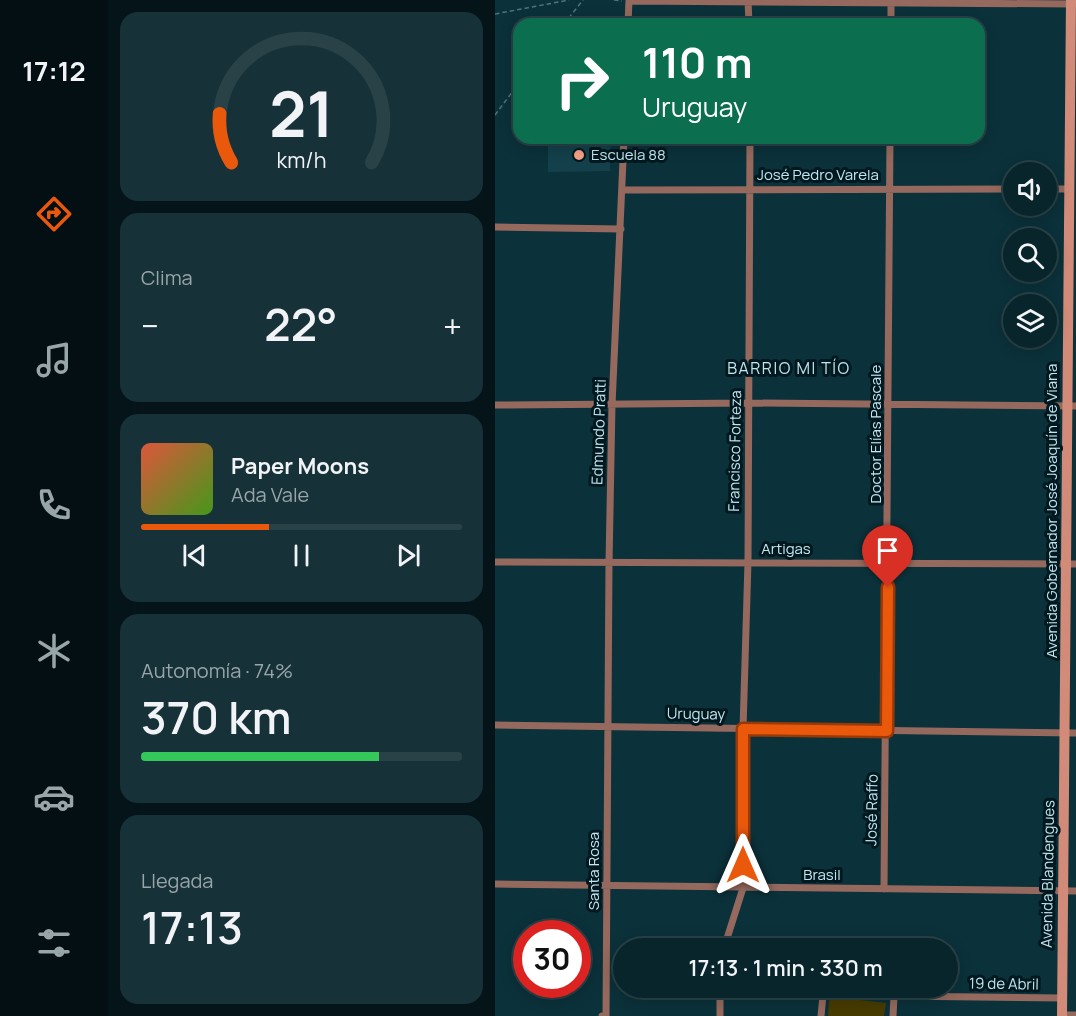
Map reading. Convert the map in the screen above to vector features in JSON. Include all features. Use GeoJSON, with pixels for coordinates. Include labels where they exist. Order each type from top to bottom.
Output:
{"type":"FeatureCollection","features":[{"type":"Feature","properties":{"kind":"street"},"geometry":{"type":"LineString","coordinates":[[628,18],[629,1],[891,4],[1073,3]]}},
{"type":"Feature","properties":{"kind":"street"},"geometry":{"type":"LineString","coordinates":[[748,2],[749,18]]}},
{"type":"Feature","properties":{"kind":"street","name":"Avenida Gobernador José Joaquín de Viana"},"geometry":{"type":"LineString","coordinates":[[1070,733],[1073,3]]}},
{"type":"Feature","properties":{"kind":"street"},"geometry":{"type":"LineString","coordinates":[[891,4],[891,18]]}},
{"type":"Feature","properties":{"kind":"street","name":"Edmundo Pratti"},"geometry":{"type":"LineString","coordinates":[[607,727],[612,405],[624,144]]}},
{"type":"Feature","properties":{"kind":"street","name":"Francisco Forteza"},"geometry":{"type":"LineString","coordinates":[[727,938],[743,888],[743,729],[750,403],[750,144]]}},
{"type":"Feature","properties":{"kind":"street","name":"Doctor Elías Pascale"},"geometry":{"type":"LineString","coordinates":[[887,731],[890,144]]}},
{"type":"Feature","properties":{"kind":"street","name":"José Pedro Varela"},"geometry":{"type":"LineString","coordinates":[[623,190],[1003,189]]}},
{"type":"Feature","properties":{"kind":"street"},"geometry":{"type":"LineString","coordinates":[[495,227],[621,229]]}},
{"type":"Feature","properties":{"kind":"street"},"geometry":{"type":"LineString","coordinates":[[495,405],[750,403],[1072,406]]}},
{"type":"Feature","properties":{"kind":"street","name":"Artigas"},"geometry":{"type":"LineString","coordinates":[[495,562],[1071,564]]}},
{"type":"Feature","properties":{"kind":"street","name":"Uruguay"},"geometry":{"type":"LineString","coordinates":[[495,725],[1070,733]]}},
{"type":"Feature","properties":{"kind":"street","name":"Santa Rosa"},"geometry":{"type":"LineString","coordinates":[[604,1016],[607,727]]}},
{"type":"Feature","properties":{"kind":"street","name":"José Raffo"},"geometry":{"type":"LineString","coordinates":[[884,889],[887,731]]}},
{"type":"Feature","properties":{"kind":"street","name":"Avenida Blandengues"},"geometry":{"type":"LineString","coordinates":[[1062,1016],[1063,891],[1070,733]]}},
{"type":"Feature","properties":{"kind":"street","name":"Brasil"},"geometry":{"type":"LineString","coordinates":[[495,884],[1076,891]]}},
{"type":"Feature","properties":{"kind":"street","name":"19 de Abril"},"geometry":{"type":"LineString","coordinates":[[958,997],[1062,998]]}},
{"type":"Feature","properties":{"kind":"street"},"geometry":{"type":"LineString","coordinates":[[720,998],[720,1016]]}},
{"type":"Feature","properties":{"kind":"street","name":"19 de Abril"},"geometry":{"type":"LineString","coordinates":[[821,1016],[822,998]]}},
{"type":"Feature","properties":{"kind":"street"},"geometry":{"type":"LineString","coordinates":[[893,1016],[894,998]]}},
{"type":"Feature","properties":{"kind":"street"},"geometry":{"type":"LineString","coordinates":[[1062,1016],[1076,1015]]}},
{"type":"Feature","properties":{"kind":"path"},"geometry":{"type":"LineString","coordinates":[[495,14],[569,0]]}},
{"type":"Feature","properties":{"kind":"path"},"geometry":{"type":"LineString","coordinates":[[569,18],[583,0]]}},
{"type":"Feature","properties":{"kind":"path"},"geometry":{"type":"LineString","coordinates":[[495,115],[513,91]]}},
{"type":"Feature","properties":{"kind":"shaded area","name":"Escuela 88"},"geometry":{"type":"Polygon","coordinates":[[[548,144],[611,144],[610,171],[548,172],[548,144]]]}},
{"type":"Feature","properties":{"kind":"shaded area"},"geometry":{"type":"Polygon","coordinates":[[[834,998],[844,998],[886,1003],[884,1016],[828,1016],[829,1001],[834,998]]]}},
{"type":"Feature","properties":{"kind":"place","name":"Escuela 88"},"geometry":{"type":"Point","coordinates":[579,155]}},
{"type":"Feature","properties":{"kind":"district","name":"BARRIO MI TÍO"},"geometry":{"type":"Point","coordinates":[789,368]}},
{"type":"Feature","properties":{"kind":"route"},"geometry":{"type":"LineString","coordinates":[[743,865],[743,729],[887,731],[888,587]]}}]}
